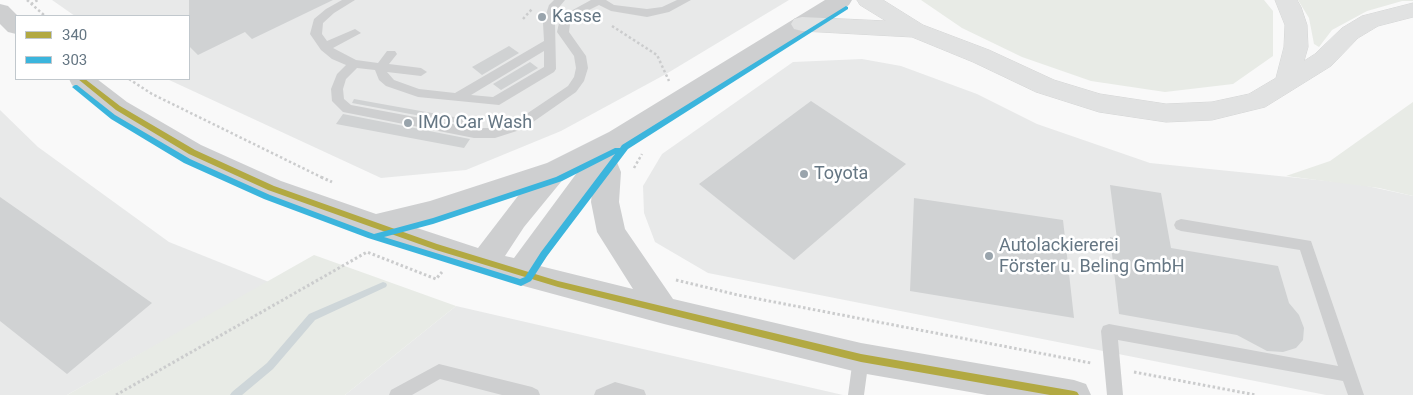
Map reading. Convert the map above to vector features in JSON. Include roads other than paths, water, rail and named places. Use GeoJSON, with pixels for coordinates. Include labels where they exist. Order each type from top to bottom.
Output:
{"type":"FeatureCollection","features":[{"type":"Feature","properties":{"kind":"highway"},"geometry":{"type":"LineString","coordinates":[[868,0],[915,30],[981,56],[1045,86],[1071,95],[1132,109],[1166,112],[1212,111],[1256,101],[1323,60],[1350,34],[1370,21],[1413,10]]}},
{"type":"Feature","properties":{"kind":"highway"},"geometry":{"type":"LineString","coordinates":[[898,0],[932,20],[981,56]]}},
{"type":"Feature","properties":{"kind":"highway"},"geometry":{"type":"LineString","coordinates":[[1286,0],[1296,25],[1296,48],[1287,81]]}},
{"type":"Feature","properties":{"kind":"highway"},"geometry":{"type":"LineString","coordinates":[[802,24],[915,30]]}},
{"type":"Feature","properties":{"kind":"street"},"geometry":{"type":"LineString","coordinates":[[371,239],[430,212],[556,170],[610,149],[841,0]]}},
{"type":"Feature","properties":{"kind":"street"},"geometry":{"type":"LineString","coordinates":[[0,11],[15,26]]}},
{"type":"Feature","properties":{"kind":"street"},"geometry":{"type":"LineString","coordinates":[[82,80],[118,108],[192,152],[271,188],[371,239],[484,262],[664,310],[861,358],[1074,395]]}},
{"type":"Feature","properties":{"kind":"street"},"geometry":{"type":"LineString","coordinates":[[610,149],[605,202],[611,232],[634,270],[664,310]]}},
{"type":"Feature","properties":{"kind":"street"},"geometry":{"type":"LineString","coordinates":[[520,273],[536,248],[610,149]]}},
{"type":"Feature","properties":{"kind":"street"},"geometry":{"type":"LineString","coordinates":[[484,262],[514,219],[556,170]]}},
{"type":"Feature","properties":{"kind":"lane"},"geometry":{"type":"LineString","coordinates":[[350,0],[330,11],[318,22],[316,34],[325,47],[336,56],[354,64],[420,72]]}},
{"type":"Feature","properties":{"kind":"lane"},"geometry":{"type":"LineString","coordinates":[[380,68],[383,77],[390,83],[418,93],[495,102],[550,69],[549,23],[555,5],[560,0]]}},
{"type":"Feature","properties":{"kind":"lane"},"geometry":{"type":"LineString","coordinates":[[354,64],[341,77],[337,89],[338,101],[347,109],[474,133],[495,134],[518,126],[572,89],[580,78],[582,68],[580,56],[563,32],[565,23],[573,14],[599,0],[611,8],[647,13],[665,10],[686,0]]}},
{"type":"Feature","properties":{"kind":"lane"},"geometry":{"type":"LineString","coordinates":[[325,47],[355,32]]}},
{"type":"Feature","properties":{"kind":"lane"},"geometry":{"type":"LineString","coordinates":[[458,97],[548,42]]}},
{"type":"Feature","properties":{"kind":"lane"},"geometry":{"type":"LineString","coordinates":[[380,68],[390,54]]}},
{"type":"Feature","properties":{"kind":"lane"},"geometry":{"type":"LineString","coordinates":[[1181,225],[1306,245],[1356,395]]}},
{"type":"Feature","properties":{"kind":"lane"},"geometry":{"type":"LineString","coordinates":[[1115,395],[1109,330],[1349,375]]}},
{"type":"Feature","properties":{"kind":"lane"},"geometry":{"type":"LineString","coordinates":[[856,395],[861,358]]}},
{"type":"Feature","properties":{"kind":"lane"},"geometry":{"type":"LineString","coordinates":[[397,395],[413,390],[439,371],[532,395]]}},
{"type":"Feature","properties":{"kind":"lane"},"geometry":{"type":"LineString","coordinates":[[602,395],[614,390],[638,395]]}},
{"type":"Feature","properties":{"kind":"waterway"},"geometry":{"type":"LineString","coordinates":[[235,395],[270,366],[312,317],[383,285]]}},
{"type":"Feature","properties":{"kind":"place","name":"Kasse"},"geometry":{"type":"Point","coordinates":[542,17]}},
{"type":"Feature","properties":{"kind":"place","name":"IMO Car Wash"},"geometry":{"type":"Point","coordinates":[408,123]}},
{"type":"Feature","properties":{"kind":"place","name":"Toyota"},"geometry":{"type":"Point","coordinates":[804,174]}},
{"type":"Feature","properties":{"kind":"place","name":"Autolackiererei Förster u. Beling GmbH"},"geometry":{"type":"Point","coordinates":[989,256]}}]}
